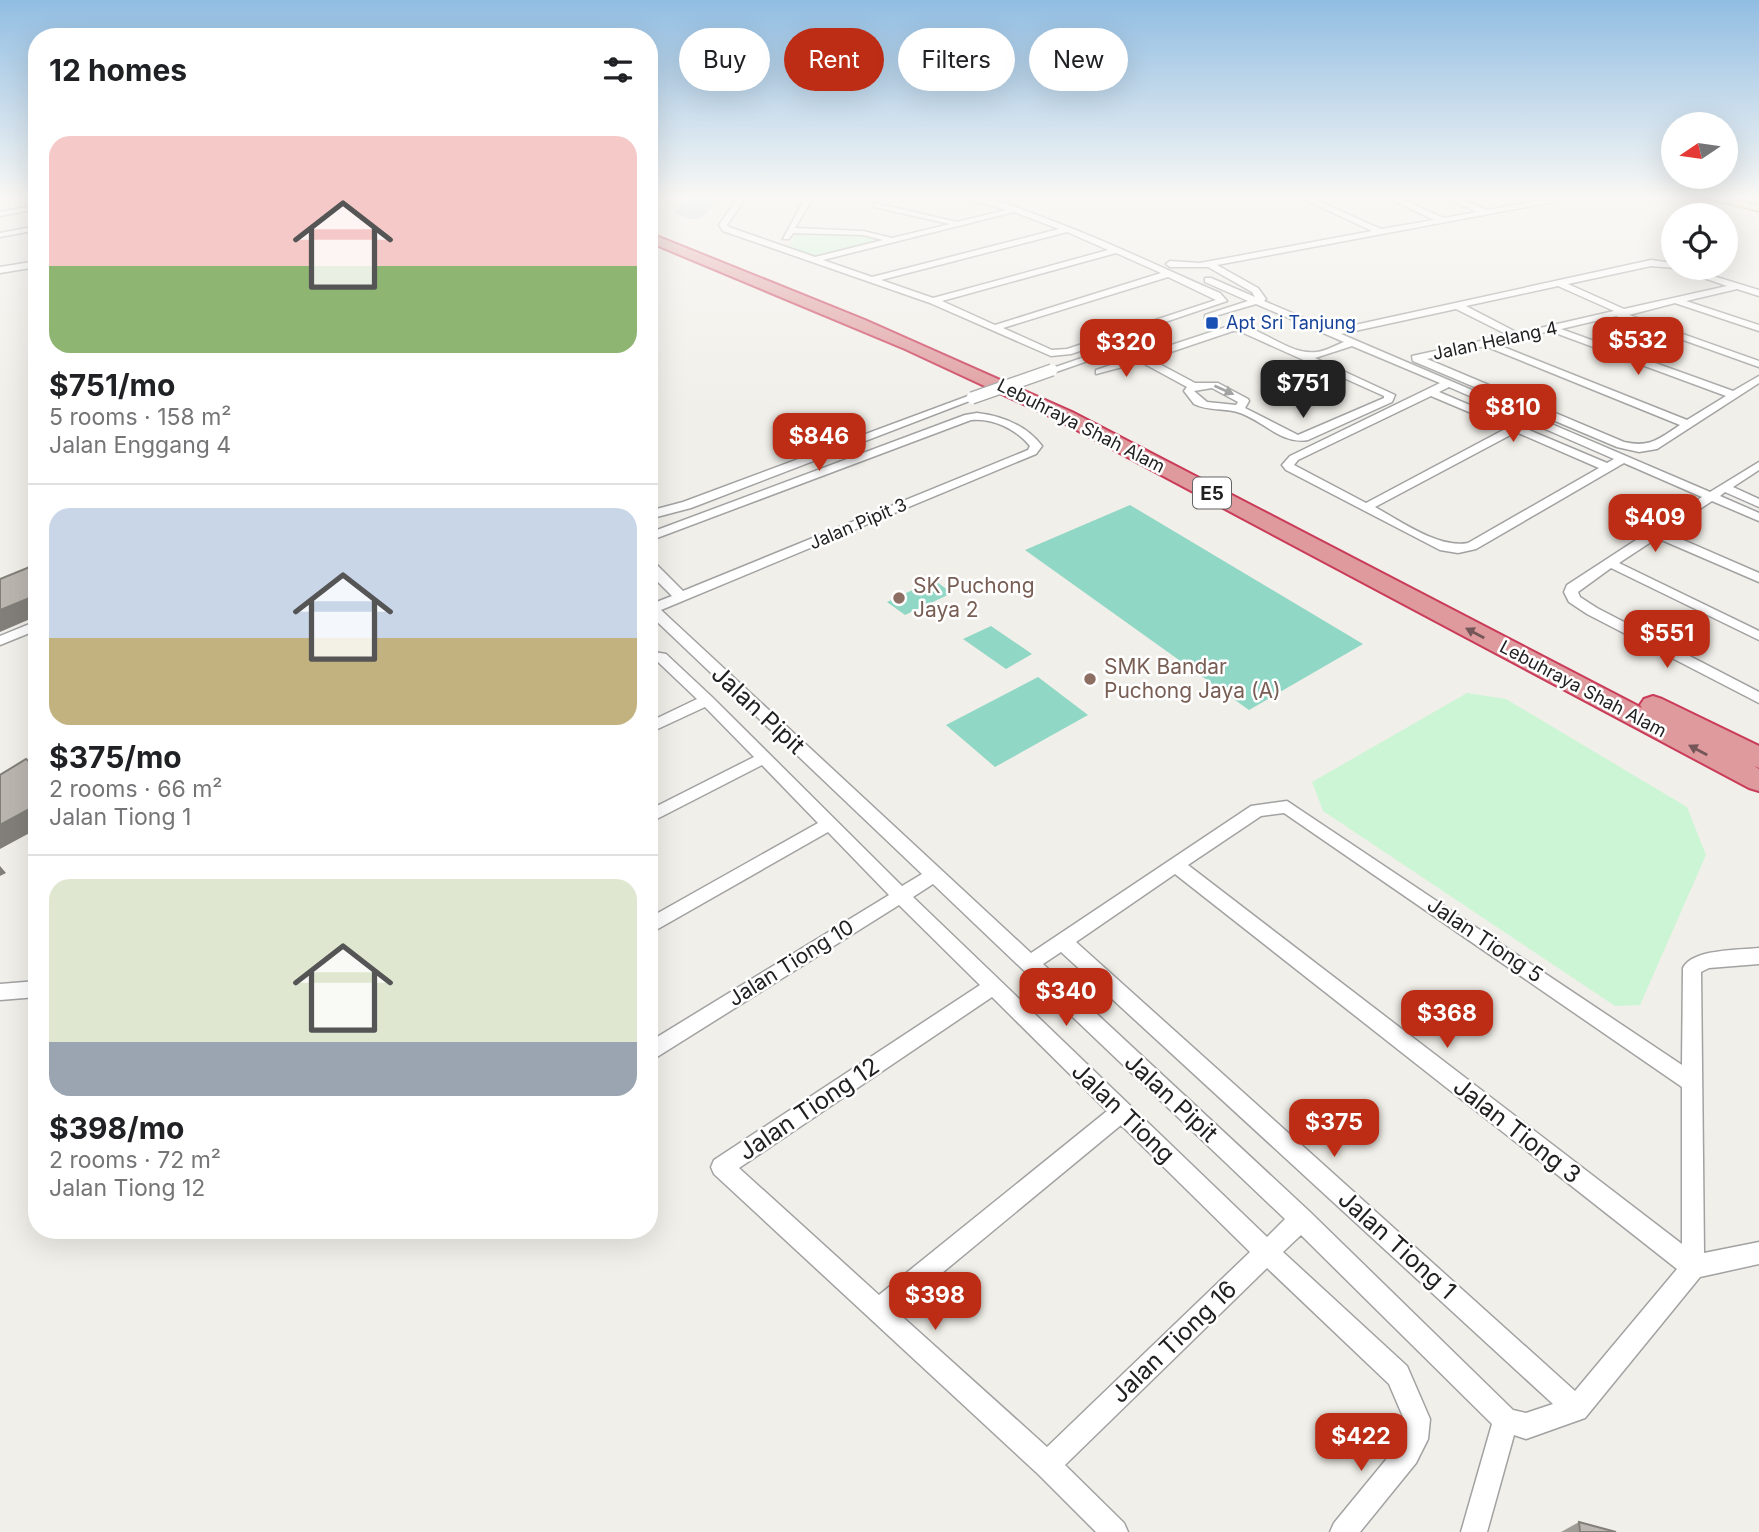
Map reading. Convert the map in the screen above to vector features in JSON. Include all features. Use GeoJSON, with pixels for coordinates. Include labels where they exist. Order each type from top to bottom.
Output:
{"type":"FeatureCollection","features":[{"type":"Feature","properties":{"kind":"highway","name":"Lebuhraya Shah Alam"},"geometry":{"type":"LineString","coordinates":[[725,267],[964,367],[1065,416],[1759,781]]}},
{"type":"Feature","properties":{"kind":"highway","name":"Lebuhraya Shah Alam"},"geometry":{"type":"LineString","coordinates":[[751,267],[971,357],[1075,406],[1759,758]]}},
{"type":"Feature","properties":{"kind":"street"},"geometry":{"type":"LineString","coordinates":[[835,267],[933,301],[1051,353],[1068,352],[1222,301],[1217,295],[1166,267]]}},
{"type":"Feature","properties":{"kind":"street"},"geometry":{"type":"LineString","coordinates":[[871,280],[919,267]]}},
{"type":"Feature","properties":{"kind":"street"},"geometry":{"type":"LineString","coordinates":[[933,301],[1052,267]]}},
{"type":"Feature","properties":{"kind":"street"},"geometry":{"type":"LineString","coordinates":[[1165,267],[1216,284],[1759,517]]}},
{"type":"Feature","properties":{"kind":"street"},"geometry":{"type":"LineString","coordinates":[[997,327],[1169,269],[1186,267]]}},
{"type":"Feature","properties":{"kind":"street"},"geometry":{"type":"LineString","coordinates":[[658,513],[972,398],[1261,299],[1259,293],[1215,267]]}},
{"type":"Feature","properties":{"kind":"street"},"geometry":{"type":"LineString","coordinates":[[1231,310],[1266,309],[1327,331],[1348,330],[1630,267]]}},
{"type":"Feature","properties":{"kind":"street"},"geometry":{"type":"LineString","coordinates":[[1718,280],[1759,293]]}},
{"type":"Feature","properties":{"kind":"street"},"geometry":{"type":"LineString","coordinates":[[1559,283],[1622,314],[1759,364]]}},
{"type":"Feature","properties":{"kind":"street"},"geometry":{"type":"LineString","coordinates":[[1216,284],[1238,300],[1231,310]]}},
{"type":"Feature","properties":{"kind":"street","name":"Jalan Helang 4"},"geometry":{"type":"LineString","coordinates":[[1416,359],[1738,286]]}},
{"type":"Feature","properties":{"kind":"street"},"geometry":{"type":"LineString","coordinates":[[1678,301],[1759,328]]}},
{"type":"Feature","properties":{"kind":"street"},"geometry":{"type":"LineString","coordinates":[[1456,305],[1517,336]]}},
{"type":"Feature","properties":{"kind":"street"},"geometry":{"type":"LineString","coordinates":[[1100,372],[1240,328],[1300,354],[1320,359],[1390,395],[1388,400],[1304,438],[1290,436],[1239,409],[1210,407],[1197,401],[1189,391],[1193,386]]}},
{"type":"Feature","properties":{"kind":"street"},"geometry":{"type":"LineString","coordinates":[[1552,329],[1734,395]]}},
{"type":"Feature","properties":{"kind":"street"},"geometry":{"type":"LineString","coordinates":[[1348,330],[1610,440],[1639,449],[1653,447],[1759,379]]}},
{"type":"Feature","properties":{"kind":"street"},"geometry":{"type":"LineString","coordinates":[[1320,359],[1353,342]]}},
{"type":"Feature","properties":{"kind":"street"},"geometry":{"type":"LineString","coordinates":[[1485,343],[1689,425]]}},
{"type":"Feature","properties":{"kind":"street"},"geometry":{"type":"LineString","coordinates":[[1142,358],[1193,386],[1214,385],[1233,394],[1244,401],[1239,409]]}},
{"type":"Feature","properties":{"kind":"street"},"geometry":{"type":"LineString","coordinates":[[1447,384],[1290,461],[1288,465],[1294,472],[1440,546],[1466,548],[1622,459]]}},
{"type":"Feature","properties":{"kind":"street"},"geometry":{"type":"LineString","coordinates":[[1432,392],[1606,467]]}},
{"type":"Feature","properties":{"kind":"street","name":"Jalan Pipit 3"},"geometry":{"type":"LineString","coordinates":[[658,534],[969,416],[992,416],[1032,439],[1036,446],[1032,452],[658,605]]}},
{"type":"Feature","properties":{"kind":"street"},"geometry":{"type":"LineString","coordinates":[[1365,508],[1515,428]]}},
{"type":"Feature","properties":{"kind":"street"},"geometry":{"type":"LineString","coordinates":[[1759,465],[1572,587],[1571,592],[1574,599],[1592,611],[1759,698]]}},
{"type":"Feature","properties":{"kind":"street"},"geometry":{"type":"LineString","coordinates":[[1725,488],[1759,503]]}},
{"type":"Feature","properties":{"kind":"street"},"geometry":{"type":"LineString","coordinates":[[1657,533],[1759,578]]}},
{"type":"Feature","properties":{"kind":"street"},"geometry":{"type":"LineString","coordinates":[[1610,563],[1759,636]]}},
{"type":"Feature","properties":{"kind":"street"},"geometry":{"type":"LineString","coordinates":[[658,574],[681,597]]}},
{"type":"Feature","properties":{"kind":"street","name":"Jalan Pipit"},"geometry":{"type":"LineString","coordinates":[[658,615],[1301,1219],[1506,1420]]}},
{"type":"Feature","properties":{"kind":"street"},"geometry":{"type":"LineString","coordinates":[[0,641],[28,629]]}},
{"type":"Feature","properties":{"kind":"street"},"geometry":{"type":"LineString","coordinates":[[658,652],[681,637]]}},
{"type":"Feature","properties":{"kind":"street","name":"Jalan Tiong"},"geometry":{"type":"LineString","coordinates":[[658,658],[708,700],[993,986],[1266,1252],[1398,1375],[1418,1419],[1415,1439],[1407,1454],[1343,1532]]}},
{"type":"Feature","properties":{"kind":"street"},"geometry":{"type":"LineString","coordinates":[[658,724],[708,700]]}},
{"type":"Feature","properties":{"kind":"street"},"geometry":{"type":"LineString","coordinates":[[658,812],[766,757]]}},
{"type":"Feature","properties":{"kind":"street","name":"Jalan Tiong 5"},"geometry":{"type":"LineString","coordinates":[[1175,865],[1256,810],[1287,807],[1691,1082]]}},
{"type":"Feature","properties":{"kind":"street"},"geometry":{"type":"LineString","coordinates":[[658,922],[831,823]]}},
{"type":"Feature","properties":{"kind":"street"},"geometry":{"type":"LineString","coordinates":[[1029,964],[1175,865]]}},
{"type":"Feature","properties":{"kind":"street","name":"Jalan Tiong 3"},"geometry":{"type":"LineString","coordinates":[[1175,865],[1693,1267]]}},
{"type":"Feature","properties":{"kind":"street","name":"Jalan Tiong 10"},"geometry":{"type":"LineString","coordinates":[[658,1047],[934,875]]}},
{"type":"Feature","properties":{"kind":"street","name":"Jalan Tiong 1"},"geometry":{"type":"LineString","coordinates":[[1062,941],[1576,1409]]}},
{"type":"Feature","properties":{"kind":"street"},"geometry":{"type":"LineString","coordinates":[[1693,1267],[1692,968],[1706,961],[1759,956]]}},
{"type":"Feature","properties":{"kind":"street","name":"Jalan Tiong 12"},"geometry":{"type":"LineString","coordinates":[[993,986],[722,1167],[1047,1465],[1115,1532]]}},
{"type":"Feature","properties":{"kind":"street"},"geometry":{"type":"LineString","coordinates":[[0,992],[28,990]]}},
{"type":"Feature","properties":{"kind":"street"},"geometry":{"type":"LineString","coordinates":[[878,1311],[1122,1111]]}},
{"type":"Feature","properties":{"kind":"street","name":"Jalan Tiong 16"},"geometry":{"type":"LineString","coordinates":[[1047,1465],[1301,1219]]}},
{"type":"Feature","properties":{"kind":"street"},"geometry":{"type":"LineString","coordinates":[[1474,1532],[1506,1420],[1526,1426],[1576,1409],[1693,1267],[1759,1253]]}},
{"type":"Feature","properties":{"kind":"green space"},"geometry":{"type":"Polygon","coordinates":[[[1130,505],[1363,644],[1249,710],[1025,550],[1130,505]]]}},
{"type":"Feature","properties":{"kind":"green space"},"geometry":{"type":"Polygon","coordinates":[[[934,580],[952,593],[905,615],[887,602],[934,580]]]}},
{"type":"Feature","properties":{"kind":"green space"},"geometry":{"type":"Polygon","coordinates":[[[991,626],[1032,654],[1006,669],[963,639],[991,626]]]}},
{"type":"Feature","properties":{"kind":"green space"},"geometry":{"type":"Polygon","coordinates":[[[1038,677],[1088,715],[995,767],[946,725],[1038,677]]]}},
{"type":"Feature","properties":{"kind":"green space"},"geometry":{"type":"Polygon","coordinates":[[[1467,693],[1506,699],[1687,807],[1706,855],[1640,1005],[1615,1006],[1323,811],[1312,782],[1467,693]]]}},
{"type":"Feature","properties":{"kind":"building"},"geometry":{"type":"Polygon","coordinates":[[[28,568],[28,599],[0,610],[0,579],[28,568]]]}},
{"type":"Feature","properties":{"kind":"building"},"geometry":{"type":"Polygon","coordinates":[[[26,759],[28,810],[0,825],[0,775],[26,759]]]}},
{"type":"Feature","properties":{"kind":"building"},"geometry":{"type":"Polygon","coordinates":[[[1579,1522],[1616,1532],[1580,1532],[1579,1522]]]}},
{"type":"Feature","properties":{"kind":"place","name":"Apt Sri Tanjung"},"geometry":{"type":"Point","coordinates":[1212,323]}},
{"type":"Feature","properties":{"kind":"place","name":"SK Puchong Jaya 2"},"geometry":{"type":"Point","coordinates":[899,598]}},
{"type":"Feature","properties":{"kind":"place","name":"SMK Bandar Puchong Jaya (A)"},"geometry":{"type":"Point","coordinates":[1090,679]}}]}
